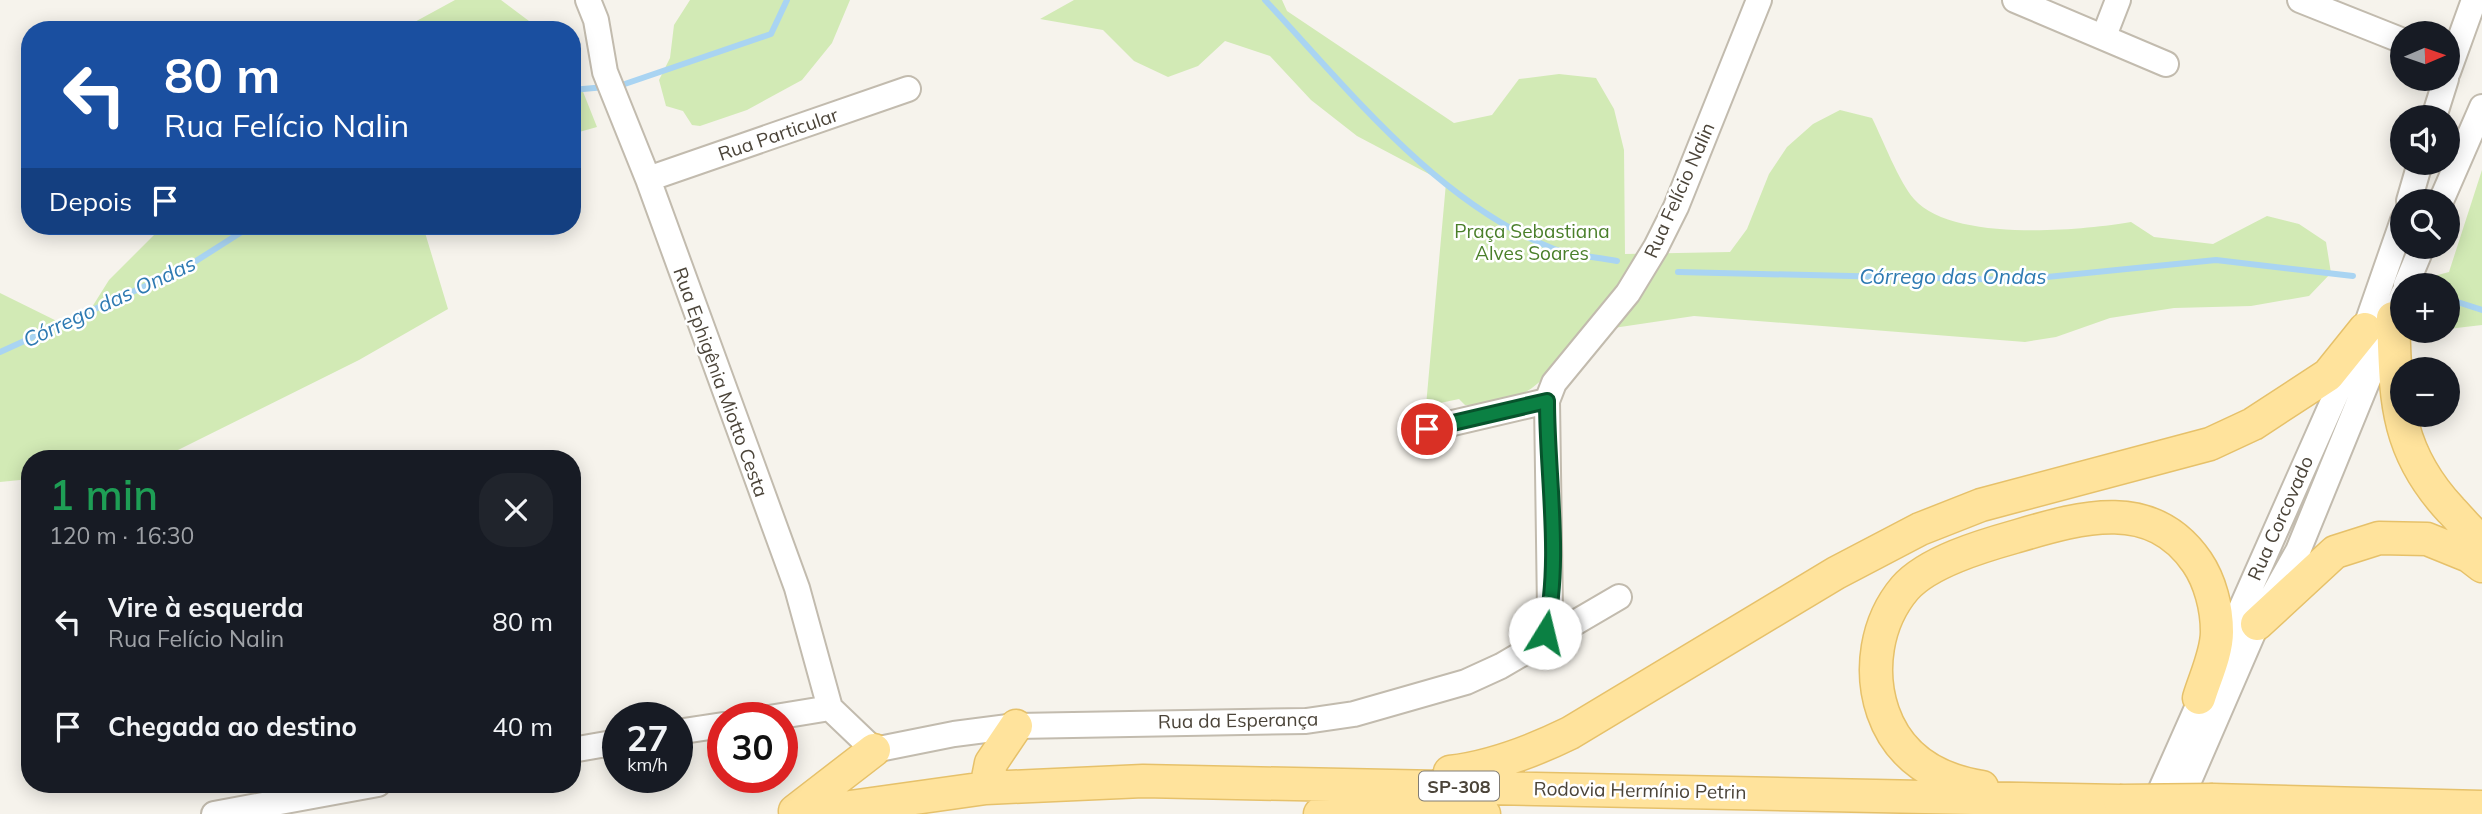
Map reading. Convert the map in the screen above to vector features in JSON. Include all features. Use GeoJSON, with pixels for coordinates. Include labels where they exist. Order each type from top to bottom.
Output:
{"type":"FeatureCollection","features":[{"type":"Feature","properties":{"kind":"main road"},"geometry":{"type":"LineString","coordinates":[[2387,314],[2395,387],[2411,456],[2434,491],[2482,541]]}},
{"type":"Feature","properties":{"kind":"main road"},"geometry":{"type":"LineString","coordinates":[[1304,782],[1432,775],[1478,769],[1536,749],[1570,733],[1836,573],[1920,529],[1981,505],[2210,444],[2253,424],[2328,375],[2387,314]]}},
{"type":"Feature","properties":{"kind":"main road"},"geometry":{"type":"LineString","coordinates":[[2073,801],[1952,782],[1910,757],[1888,725],[1877,694],[1876,658],[1884,622],[1906,587],[1973,548],[2078,518],[2121,517],[2156,525],[2185,544],[2203,570],[2214,603],[2217,634],[2199,698]]}},
{"type":"Feature","properties":{"kind":"main road"},"geometry":{"type":"LineString","coordinates":[[2257,624],[2334,552],[2379,538],[2427,539],[2469,556],[2482,566]]}},
{"type":"Feature","properties":{"kind":"main road"},"geometry":{"type":"LineString","coordinates":[[986,788],[991,763],[1016,726]]}},
{"type":"Feature","properties":{"kind":"main road"},"geometry":{"type":"LineString","coordinates":[[790,814],[874,750]]}},
{"type":"Feature","properties":{"kind":"main road","name":"Rodovia Hermínio Petrin"},"geometry":{"type":"LineString","coordinates":[[800,814],[986,788],[1143,781],[1304,782],[2073,801],[2213,800],[2411,807],[2482,805]]}},
{"type":"Feature","properties":{"kind":"main road","name":"SP-308"},"geometry":{"type":"LineString","coordinates":[[1320,814],[1360,811],[1484,814]]}},
{"type":"Feature","properties":{"kind":"street","name":"Rua Ephigênia Miotto Cesta"},"geometry":{"type":"LineString","coordinates":[[588,0],[596,20],[605,72],[648,179],[797,588],[830,708]]}},
{"type":"Feature","properties":{"kind":"street","name":"Rua Felício Nalin"},"geometry":{"type":"LineString","coordinates":[[1547,401],[1554,383],[1628,293],[1656,247],[1676,207],[1759,0]]}},
{"type":"Feature","properties":{"kind":"street"},"geometry":{"type":"LineString","coordinates":[[2015,0],[2166,64]]}},
{"type":"Feature","properties":{"kind":"street"},"geometry":{"type":"LineString","coordinates":[[2104,36],[2118,0]]}},
{"type":"Feature","properties":{"kind":"street"},"geometry":{"type":"LineString","coordinates":[[2300,0],[2390,36]]}},
{"type":"Feature","properties":{"kind":"street"},"geometry":{"type":"LineString","coordinates":[[2460,38],[2474,0]]}},
{"type":"Feature","properties":{"kind":"street","name":"Rua Particular"},"geometry":{"type":"LineString","coordinates":[[648,179],[908,89]]}},
{"type":"Feature","properties":{"kind":"street"},"geometry":{"type":"LineString","coordinates":[[2446,189],[2482,107]]}},
{"type":"Feature","properties":{"kind":"street","name":"Rua Corcovado"},"geometry":{"type":"LineString","coordinates":[[2174,814],[2257,624],[2298,551],[2387,314],[2396,259]]}},
{"type":"Feature","properties":{"kind":"street","name":"Rua Corcovado"},"geometry":{"type":"LineString","coordinates":[[2150,814],[2199,698],[2387,314]]}},
{"type":"Feature","properties":{"kind":"street"},"geometry":{"type":"LineString","coordinates":[[1427,429],[1547,401],[1550,610],[1543,642]]}},
{"type":"Feature","properties":{"kind":"street","name":"Rua da Esperança"},"geometry":{"type":"LineString","coordinates":[[874,750],[954,733],[1016,726],[1306,721],[1354,714],[1466,682],[1501,666],[1619,597]]}},
{"type":"Feature","properties":{"kind":"street"},"geometry":{"type":"LineString","coordinates":[[798,713],[830,708],[874,750]]}},
{"type":"Feature","properties":{"kind":"street"},"geometry":{"type":"LineString","coordinates":[[581,748],[602,745]]}},
{"type":"Feature","properties":{"kind":"street"},"geometry":{"type":"LineString","coordinates":[[214,814],[329,793]]}},
{"type":"Feature","properties":{"kind":"green space"},"geometry":{"type":"Polygon","coordinates":[[[455,0],[501,0],[529,21],[416,21],[455,0]]]}},
{"type":"Feature","properties":{"kind":"green space"},"geometry":{"type":"Polygon","coordinates":[[[690,0],[850,0],[832,43],[802,80],[747,110],[700,126],[692,125],[683,111],[666,106],[659,80],[670,58],[674,25],[690,0]]]}},
{"type":"Feature","properties":{"kind":"green space","name":"Praça Sebastiana Alves Soares"},"geometry":{"type":"Polygon","coordinates":[[[1074,0],[1282,0],[1287,11],[1454,123],[1492,115],[1519,79],[1559,74],[1596,78],[1614,109],[1624,150],[1625,254],[1730,252],[1747,229],[1769,174],[1787,147],[1813,124],[1840,110],[1872,118],[1908,192],[1932,213],[1956,222],[1985,228],[2049,230],[2131,222],[2154,237],[2213,244],[2267,216],[2299,224],[2326,242],[2331,273],[2309,296],[2251,306],[2174,308],[2110,318],[2056,337],[2025,342],[1694,316],[1580,333],[1545,377],[1521,395],[1488,404],[1465,405],[1459,399],[1426,406],[1446,183],[1357,136],[1311,100],[1270,56],[1225,41],[1198,66],[1168,77],[1134,61],[1103,30],[1040,19],[1074,0]]]}},
{"type":"Feature","properties":{"kind":"green space"},"geometry":{"type":"Polygon","coordinates":[[[581,87],[597,127],[581,131],[581,87]]]}},
{"type":"Feature","properties":{"kind":"green space"},"geometry":{"type":"Polygon","coordinates":[[[2482,170],[2482,325],[2460,328],[2460,273],[2445,273],[2449,272],[2453,259],[2460,259],[2460,238],[2482,170]]]}},
{"type":"Feature","properties":{"kind":"green space"},"geometry":{"type":"Polygon","coordinates":[[[154,235],[426,235],[448,309],[359,360],[178,450],[21,450],[21,480],[0,482],[0,293],[77,331],[109,280],[154,235]]]}},
{"type":"Feature","properties":{"kind":"waterway","name":"Córrego das Ondas"},"geometry":{"type":"LineString","coordinates":[[616,87],[771,34],[787,0]]}},
{"type":"Feature","properties":{"kind":"waterway","name":"Córrego das Ondas"},"geometry":{"type":"LineString","coordinates":[[1265,0],[1397,141],[1471,203],[1511,229],[1554,249],[1617,261]]}},
{"type":"Feature","properties":{"kind":"waterway","name":"Córrego das Ondas"},"geometry":{"type":"LineString","coordinates":[[581,89],[605,87]]}},
{"type":"Feature","properties":{"kind":"waterway","name":"Córrego das Ondas"},"geometry":{"type":"LineString","coordinates":[[0,352],[185,268],[237,235]]}},
{"type":"Feature","properties":{"kind":"waterway","name":"Córrego das Ondas"},"geometry":{"type":"LineString","coordinates":[[1678,272],[2017,280],[2216,260],[2353,276]]}},
{"type":"Feature","properties":{"kind":"waterway","name":"Córrego das Ondas"},"geometry":{"type":"LineString","coordinates":[[2460,303],[2482,310]]}},
{"type":"Feature","properties":{"kind":"route"},"geometry":{"type":"LineString","coordinates":[[1427,429],[1547,401],[1551,553],[1550,610],[1545,633]]}}]}
